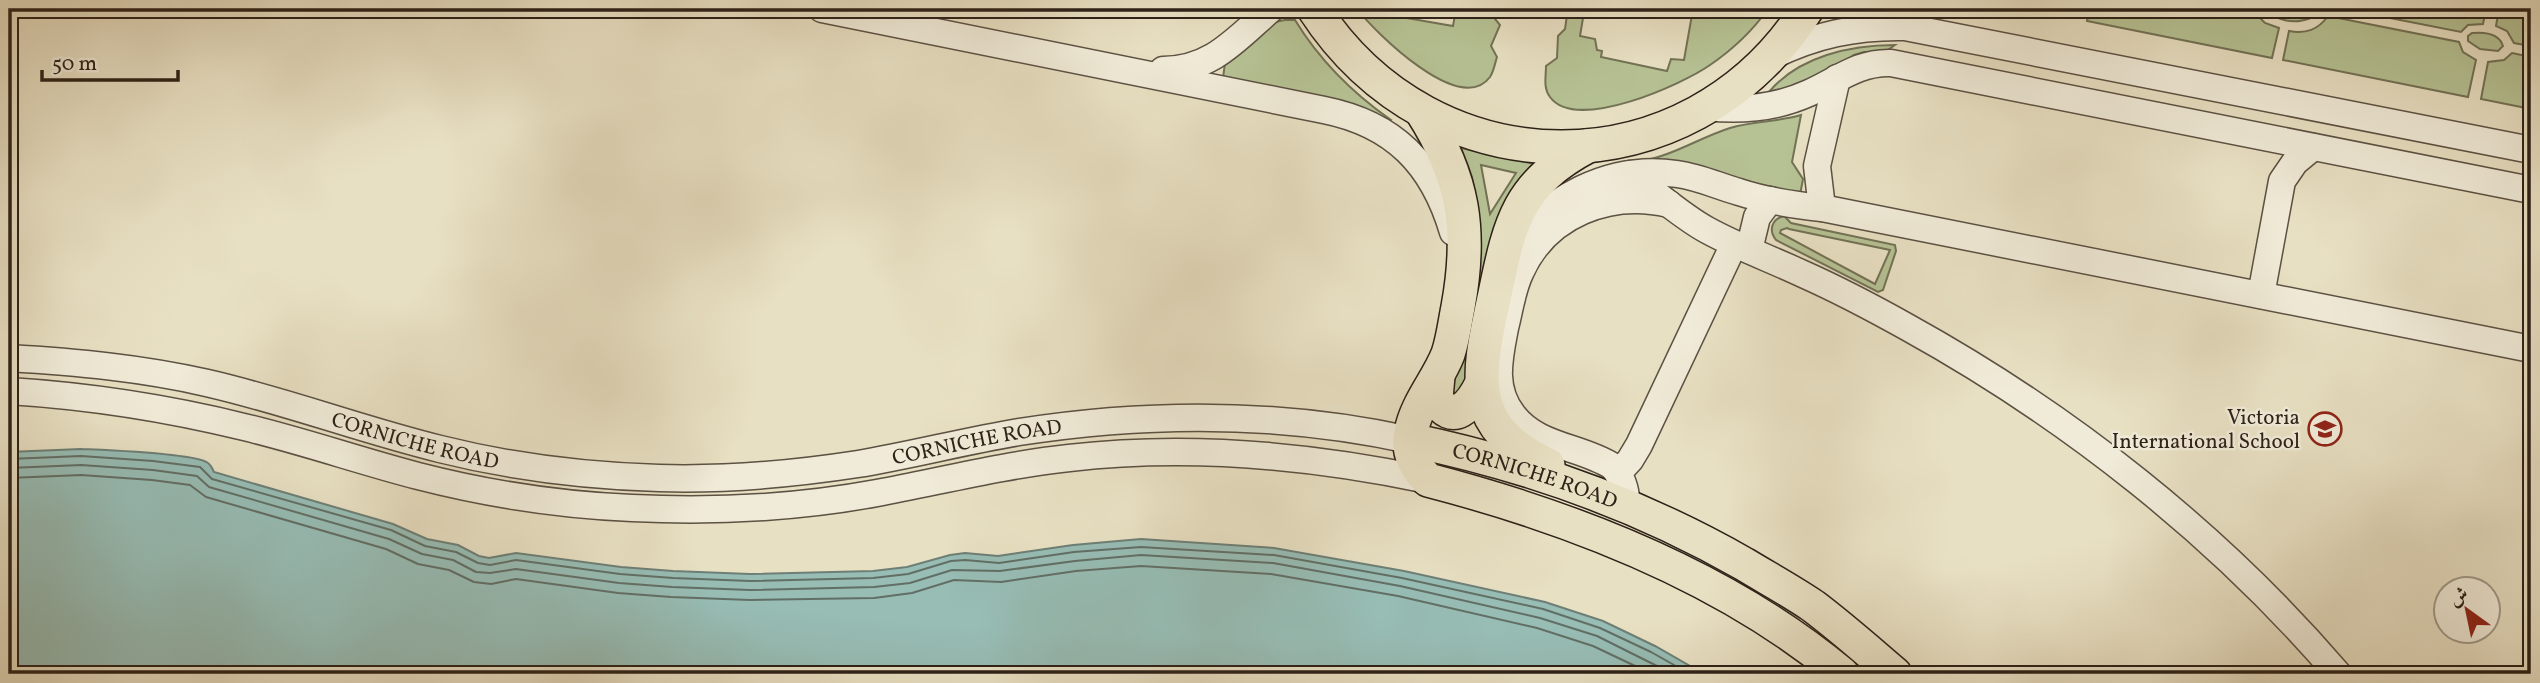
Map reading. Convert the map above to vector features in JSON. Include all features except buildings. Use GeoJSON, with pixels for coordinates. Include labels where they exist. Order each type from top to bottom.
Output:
{"type":"FeatureCollection","features":[{"type":"Feature","properties":{"kind":"main road"},"geometry":{"type":"LineString","coordinates":[[1314,9],[1341,46],[1359,65],[1399,98],[1422,112],[1466,131],[1502,141],[1550,147],[1588,146],[1644,135],[1706,107],[1740,85],[1770,57],[1807,9]]}},
{"type":"Feature","properties":{"kind":"main road"},"geometry":{"type":"LineString","coordinates":[[1422,112],[1443,148],[1457,187],[1465,228],[1465,269],[1451,342],[1438,376],[1415,420],[1410,440],[1412,458],[1428,480]]}},
{"type":"Feature","properties":{"kind":"main road"},"geometry":{"type":"LineString","coordinates":[[1577,527],[1590,493],[1572,477],[1524,453],[1507,438],[1488,408],[1482,386],[1483,350],[1507,235],[1528,196],[1545,176],[1558,164],[1588,146]]}},
{"type":"Feature","properties":{"kind":"main road"},"geometry":{"type":"LineString","coordinates":[[1438,376],[1436,398],[1444,409],[1450,411],[1463,411],[1469,407],[1482,386]]}},
{"type":"Feature","properties":{"kind":"main road","name":"CORNICHE ROAD"},"geometry":{"type":"LineString","coordinates":[[1410,440],[1494,460],[1590,493],[1626,506],[1726,554],[1779,585],[1839,627],[1895,674]]}},
{"type":"Feature","properties":{"kind":"main road","name":"CORNICHE ROAD"},"geometry":{"type":"LineString","coordinates":[[1428,480],[1528,509],[1678,571],[1776,623],[1842,674]]}},
{"type":"Feature","properties":{"kind":"street"},"geometry":{"type":"LineString","coordinates":[[822,9],[1343,113],[1377,128],[1408,150],[1431,178],[1447,212],[1465,269]]}},
{"type":"Feature","properties":{"kind":"street"},"geometry":{"type":"LineString","coordinates":[[1123,69],[1174,70],[1196,66],[1218,55],[1271,9]]}},
{"type":"Feature","properties":{"kind":"street"},"geometry":{"type":"LineString","coordinates":[[1770,57],[1806,41],[1878,18],[1926,30],[2531,150]]}},
{"type":"Feature","properties":{"kind":"street"},"geometry":{"type":"LineString","coordinates":[[1986,42],[2058,96]]}},
{"type":"Feature","properties":{"kind":"street"},"geometry":{"type":"LineString","coordinates":[[1706,107],[1740,109],[1774,105],[1807,94],[1868,64],[1891,63],[2531,190]]}},
{"type":"Feature","properties":{"kind":"street"},"geometry":{"type":"LineString","coordinates":[[1822,208],[1817,180],[1819,153],[1837,78]]}},
{"type":"Feature","properties":{"kind":"street"},"geometry":{"type":"LineString","coordinates":[[2264,137],[2275,158],[2282,181]]}},
{"type":"Feature","properties":{"kind":"street"},"geometry":{"type":"LineString","coordinates":[[2261,295],[2282,181],[2295,162],[2313,147]]}},
{"type":"Feature","properties":{"kind":"street"},"geometry":{"type":"LineString","coordinates":[[1500,269],[1523,234],[1553,206],[1590,185],[1630,174],[1679,174],[1770,200],[1822,208],[2531,349]]}},
{"type":"Feature","properties":{"kind":"street"},"geometry":{"type":"LineString","coordinates":[[1630,174],[1695,223],[1908,327],[2010,388],[2136,480],[2211,544],[2282,613],[2338,674]]}},
{"type":"Feature","properties":{"kind":"street"},"geometry":{"type":"LineString","coordinates":[[1626,506],[1626,489],[1618,473],[1604,461],[1546,440],[1518,422],[1506,404],[1499,383],[1500,350],[1521,270],[1550,232],[1577,213],[1607,202],[1639,199],[1671,204]]}},
{"type":"Feature","properties":{"kind":"street"},"geometry":{"type":"LineString","coordinates":[[1618,473],[1639,445],[1757,217],[1770,200]]}},
{"type":"Feature","properties":{"kind":"street","name":"CORNICHE ROAD"},"geometry":{"type":"LineString","coordinates":[[9,358],[92,364],[169,375],[282,403],[401,439],[469,456],[610,476],[707,478],[811,471],[1021,432],[1157,419],[1288,422],[1344,428],[1410,440]]}},
{"type":"Feature","properties":{"kind":"street","name":"CORNICHE ROAD"},"geometry":{"type":"LineString","coordinates":[[9,391],[82,397],[190,415],[243,426],[469,488],[544,500],[621,508],[723,509],[812,502],[876,493],[1022,464],[1107,454],[1221,452],[1299,458],[1377,469],[1428,480]]}},
{"type":"Feature","properties":{"kind":"green space"},"geometry":{"type":"Polygon","coordinates":[[[1357,9],[1387,9],[1389,15],[1453,26],[1455,15],[1464,11],[1474,13],[1476,9],[1496,9],[1495,19],[1500,25],[1491,46],[1497,57],[1490,77],[1476,87],[1459,86],[1439,79],[1399,51],[1357,9]]]}},
{"type":"Feature","properties":{"kind":"green space"},"geometry":{"type":"Polygon","coordinates":[[[1693,9],[1768,9],[1749,32],[1718,59],[1654,93],[1605,108],[1582,110],[1563,107],[1548,94],[1545,82],[1546,66],[1557,58],[1558,36],[1565,29],[1567,15],[1583,18],[1580,36],[1595,39],[1597,50],[1602,51],[1601,57],[1667,71],[1671,59],[1684,60],[1693,9]]]}},
{"type":"Feature","properties":{"kind":"green space"},"geometry":{"type":"Polygon","coordinates":[[[2090,9],[2251,9],[2265,23],[2279,28],[2272,58],[2087,21],[2090,9]]]}},
{"type":"Feature","properties":{"kind":"green space"},"geometry":{"type":"Polygon","coordinates":[[[2264,9],[2319,9],[2313,17],[2294,21],[2275,17],[2264,9]]]}},
{"type":"Feature","properties":{"kind":"green space"},"geometry":{"type":"Polygon","coordinates":[[[2344,9],[2486,9],[2483,24],[2468,25],[2461,32],[2344,9]]]}},
{"type":"Feature","properties":{"kind":"green space"},"geometry":{"type":"Polygon","coordinates":[[[2499,9],[2531,9],[2531,46],[2514,43],[2507,31],[2496,26],[2499,9]]]}},
{"type":"Feature","properties":{"kind":"green space"},"geometry":{"type":"Polygon","coordinates":[[[2328,16],[2459,42],[2463,52],[2476,60],[2468,97],[2283,60],[2289,31],[2311,30],[2328,16]]]}},
{"type":"Feature","properties":{"kind":"green space"},"geometry":{"type":"Polygon","coordinates":[[[1295,20],[1337,75],[1391,120],[1388,123],[1361,107],[1346,102],[1223,78],[1225,63],[1275,22],[1295,20]]]}},
{"type":"Feature","properties":{"kind":"green space"},"geometry":{"type":"Polygon","coordinates":[[[2472,33],[2494,36],[2503,46],[2498,51],[2480,49],[2468,41],[2468,36],[2472,33]]]}},
{"type":"Feature","properties":{"kind":"green space"},"geometry":{"type":"Polygon","coordinates":[[[1895,45],[1885,52],[1854,55],[1812,82],[1769,92],[1795,69],[1810,61],[1844,50],[1895,45]]]}},
{"type":"Feature","properties":{"kind":"green space"},"geometry":{"type":"Polygon","coordinates":[[[2512,53],[2531,57],[2531,109],[2481,99],[2488,62],[2504,60],[2512,53]]]}},
{"type":"Feature","properties":{"kind":"green space"},"geometry":{"type":"Polygon","coordinates":[[[1801,115],[1792,162],[1803,179],[1800,195],[1642,161],[1665,155],[1730,128],[1801,115]]]}},
{"type":"Feature","properties":{"kind":"green space"},"geometry":{"type":"Polygon","coordinates":[[[1461,148],[1535,164],[1467,392],[1457,400],[1445,387],[1478,207],[1472,177],[1461,148]],[[1481,165],[1490,214],[1516,173],[1481,165]]]}},
{"type":"Feature","properties":{"kind":"green space"},"geometry":{"type":"Polygon","coordinates":[[[1784,216],[1791,223],[1895,245],[1896,251],[1883,290],[1878,292],[1776,240],[1772,229],[1774,222],[1784,216]],[[1789,229],[1781,230],[1780,233],[1875,284],[1890,250],[1789,229]]]}},
{"type":"Feature","properties":{"kind":"water"},"geometry":{"type":"Polygon","coordinates":[[[81,449],[147,453],[199,460],[209,464],[214,472],[393,524],[427,539],[458,545],[489,558],[516,553],[621,567],[750,574],[873,571],[907,567],[965,553],[998,556],[1141,539],[1274,548],[1404,571],[1545,602],[1603,621],[1704,674],[9,674],[9,452],[81,449]]]}},
{"type":"Feature","properties":{"kind":"place","name":"Victoria International School"},"geometry":{"type":"Point","coordinates":[2325,429]}}]}
